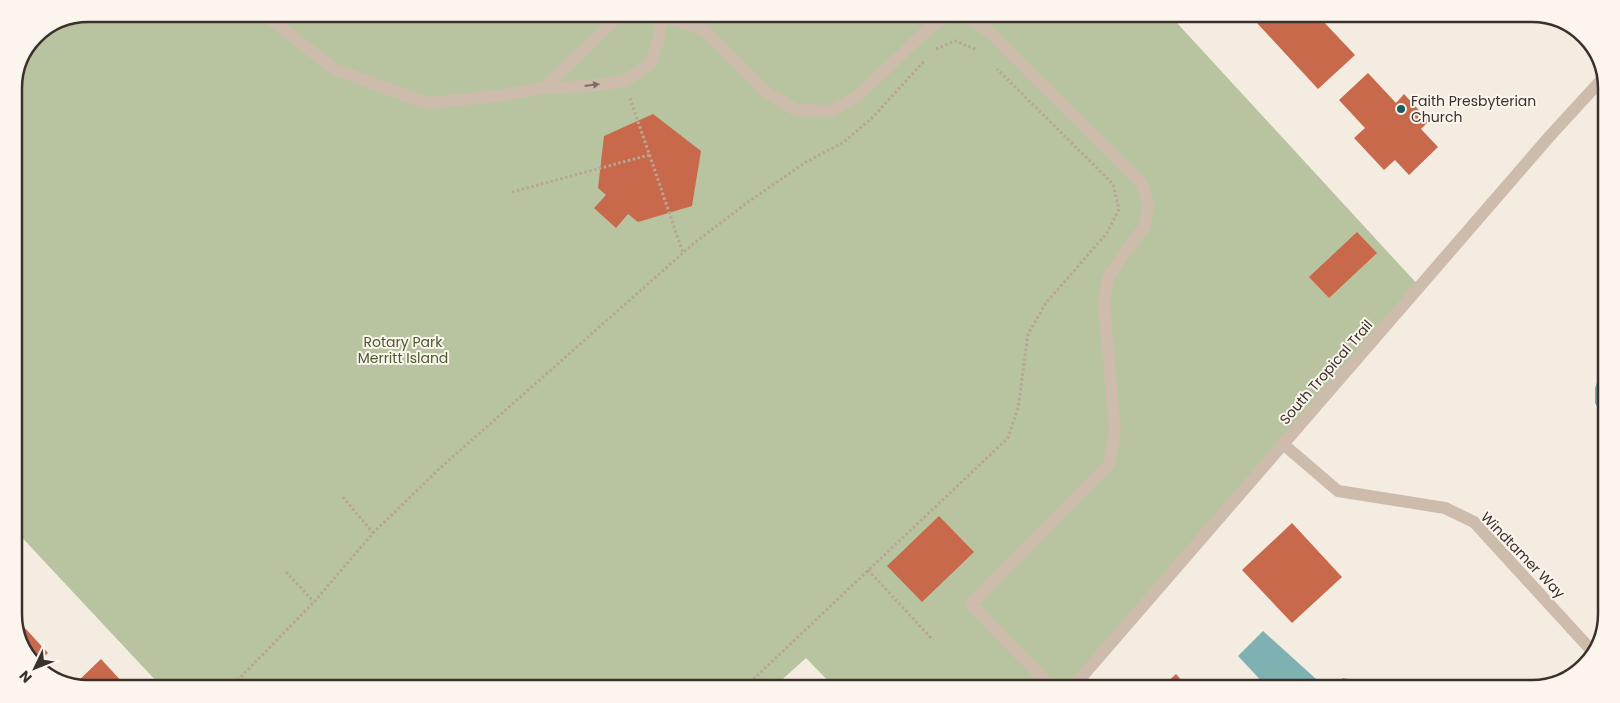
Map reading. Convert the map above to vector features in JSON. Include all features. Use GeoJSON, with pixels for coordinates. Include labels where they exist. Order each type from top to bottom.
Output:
{"type":"FeatureCollection","features":[{"type":"Feature","properties":{"kind":"street"},"geometry":{"type":"LineString","coordinates":[[274,22],[334,69],[426,103],[498,96],[544,88],[587,86],[625,81],[650,64],[658,42],[660,22]]}},
{"type":"Feature","properties":{"kind":"street"},"geometry":{"type":"LineString","coordinates":[[544,88],[613,22]]}},
{"type":"Feature","properties":{"kind":"street"},"geometry":{"type":"LineString","coordinates":[[679,22],[706,31],[766,92],[796,110],[831,111],[858,96],[929,28],[938,22]]}},
{"type":"Feature","properties":{"kind":"street"},"geometry":{"type":"LineString","coordinates":[[975,22],[988,31],[1141,182],[1148,203],[1145,226],[1108,278],[1104,302],[1115,432],[1109,464],[971,604],[1044,680]]}},
{"type":"Feature","properties":{"kind":"street","name":"South Tropical Trail"},"geometry":{"type":"LineString","coordinates":[[1080,680],[1544,143],[1597,85]]}},
{"type":"Feature","properties":{"kind":"street","name":"Windtamer Way"},"geometry":{"type":"LineString","coordinates":[[1283,444],[1338,491],[1445,508],[1474,522],[1589,647]]}},
{"type":"Feature","properties":{"kind":"path"},"geometry":{"type":"LineString","coordinates":[[935,50],[955,40],[977,49],[984,56]]}},
{"type":"Feature","properties":{"kind":"path"},"geometry":{"type":"LineString","coordinates":[[238,680],[314,602],[373,533],[438,470],[683,253],[748,202],[806,162],[844,142],[872,118],[928,56]]}},
{"type":"Feature","properties":{"kind":"path"},"geometry":{"type":"LineString","coordinates":[[752,680],[1008,438],[1018,408],[1028,334],[1046,303],[1107,233],[1119,209],[1113,184],[990,62]]}},
{"type":"Feature","properties":{"kind":"path"},"geometry":{"type":"LineString","coordinates":[[625,81],[683,253]]}},
{"type":"Feature","properties":{"kind":"path"},"geometry":{"type":"LineString","coordinates":[[512,192],[650,155]]}},
{"type":"Feature","properties":{"kind":"path"},"geometry":{"type":"LineString","coordinates":[[343,497],[373,533]]}},
{"type":"Feature","properties":{"kind":"path"},"geometry":{"type":"LineString","coordinates":[[868,570],[933,640]]}},
{"type":"Feature","properties":{"kind":"path"},"geometry":{"type":"LineString","coordinates":[[286,572],[314,602]]}},
{"type":"Feature","properties":{"kind":"green space","name":"Rotary Park Merritt Island"},"geometry":{"type":"Polygon","coordinates":[[[88,22],[1178,22],[1420,287],[1075,680],[827,680],[806,658],[782,680],[155,680],[23,539],[23,84],[28,63],[42,42],[63,28],[75,24],[88,22]]]}},
{"type":"Feature","properties":{"kind":"water"},"geometry":{"type":"Polygon","coordinates":[[[1598,381],[1598,408],[1595,403],[1595,388],[1598,381]]]}},
{"type":"Feature","properties":{"kind":"water"},"geometry":{"type":"Polygon","coordinates":[[[1263,631],[1317,680],[1260,680],[1238,656],[1263,631]]]}},
{"type":"Feature","properties":{"kind":"building"},"geometry":{"type":"Polygon","coordinates":[[[1324,22],[1355,55],[1318,89],[1257,23],[1324,22]]]}},
{"type":"Feature","properties":{"kind":"building"},"geometry":{"type":"Polygon","coordinates":[[[1368,73],[1396,103],[1404,94],[1429,121],[1421,129],[1438,147],[1409,175],[1395,160],[1384,170],[1354,138],[1365,128],[1339,100],[1368,73]]]}},
{"type":"Feature","properties":{"kind":"building"},"geometry":{"type":"Polygon","coordinates":[[[653,114],[701,151],[692,206],[638,222],[628,214],[616,228],[594,208],[606,195],[598,188],[604,136],[653,114]]]}},
{"type":"Feature","properties":{"kind":"building"},"geometry":{"type":"Polygon","coordinates":[[[1357,232],[1377,253],[1329,298],[1309,277],[1357,232]]]}},
{"type":"Feature","properties":{"kind":"building"},"geometry":{"type":"Polygon","coordinates":[[[939,516],[974,552],[922,602],[887,566],[939,516]]]}},
{"type":"Feature","properties":{"kind":"building"},"geometry":{"type":"Polygon","coordinates":[[[1292,523],[1342,577],[1292,623],[1242,570],[1292,523]]]}},
{"type":"Feature","properties":{"kind":"building"},"geometry":{"type":"Polygon","coordinates":[[[24,627],[39,643],[29,643],[24,627]]]}},
{"type":"Feature","properties":{"kind":"building"},"geometry":{"type":"Polygon","coordinates":[[[101,659],[120,680],[88,680],[80,679],[101,659]]]}},
{"type":"Feature","properties":{"kind":"building"},"geometry":{"type":"Polygon","coordinates":[[[1176,674],[1181,680],[1170,680],[1176,674]]]}},
{"type":"Feature","properties":{"kind":"place","name":"Faith Presbyterian Church"},"geometry":{"type":"Point","coordinates":[1401,109]}}]}
